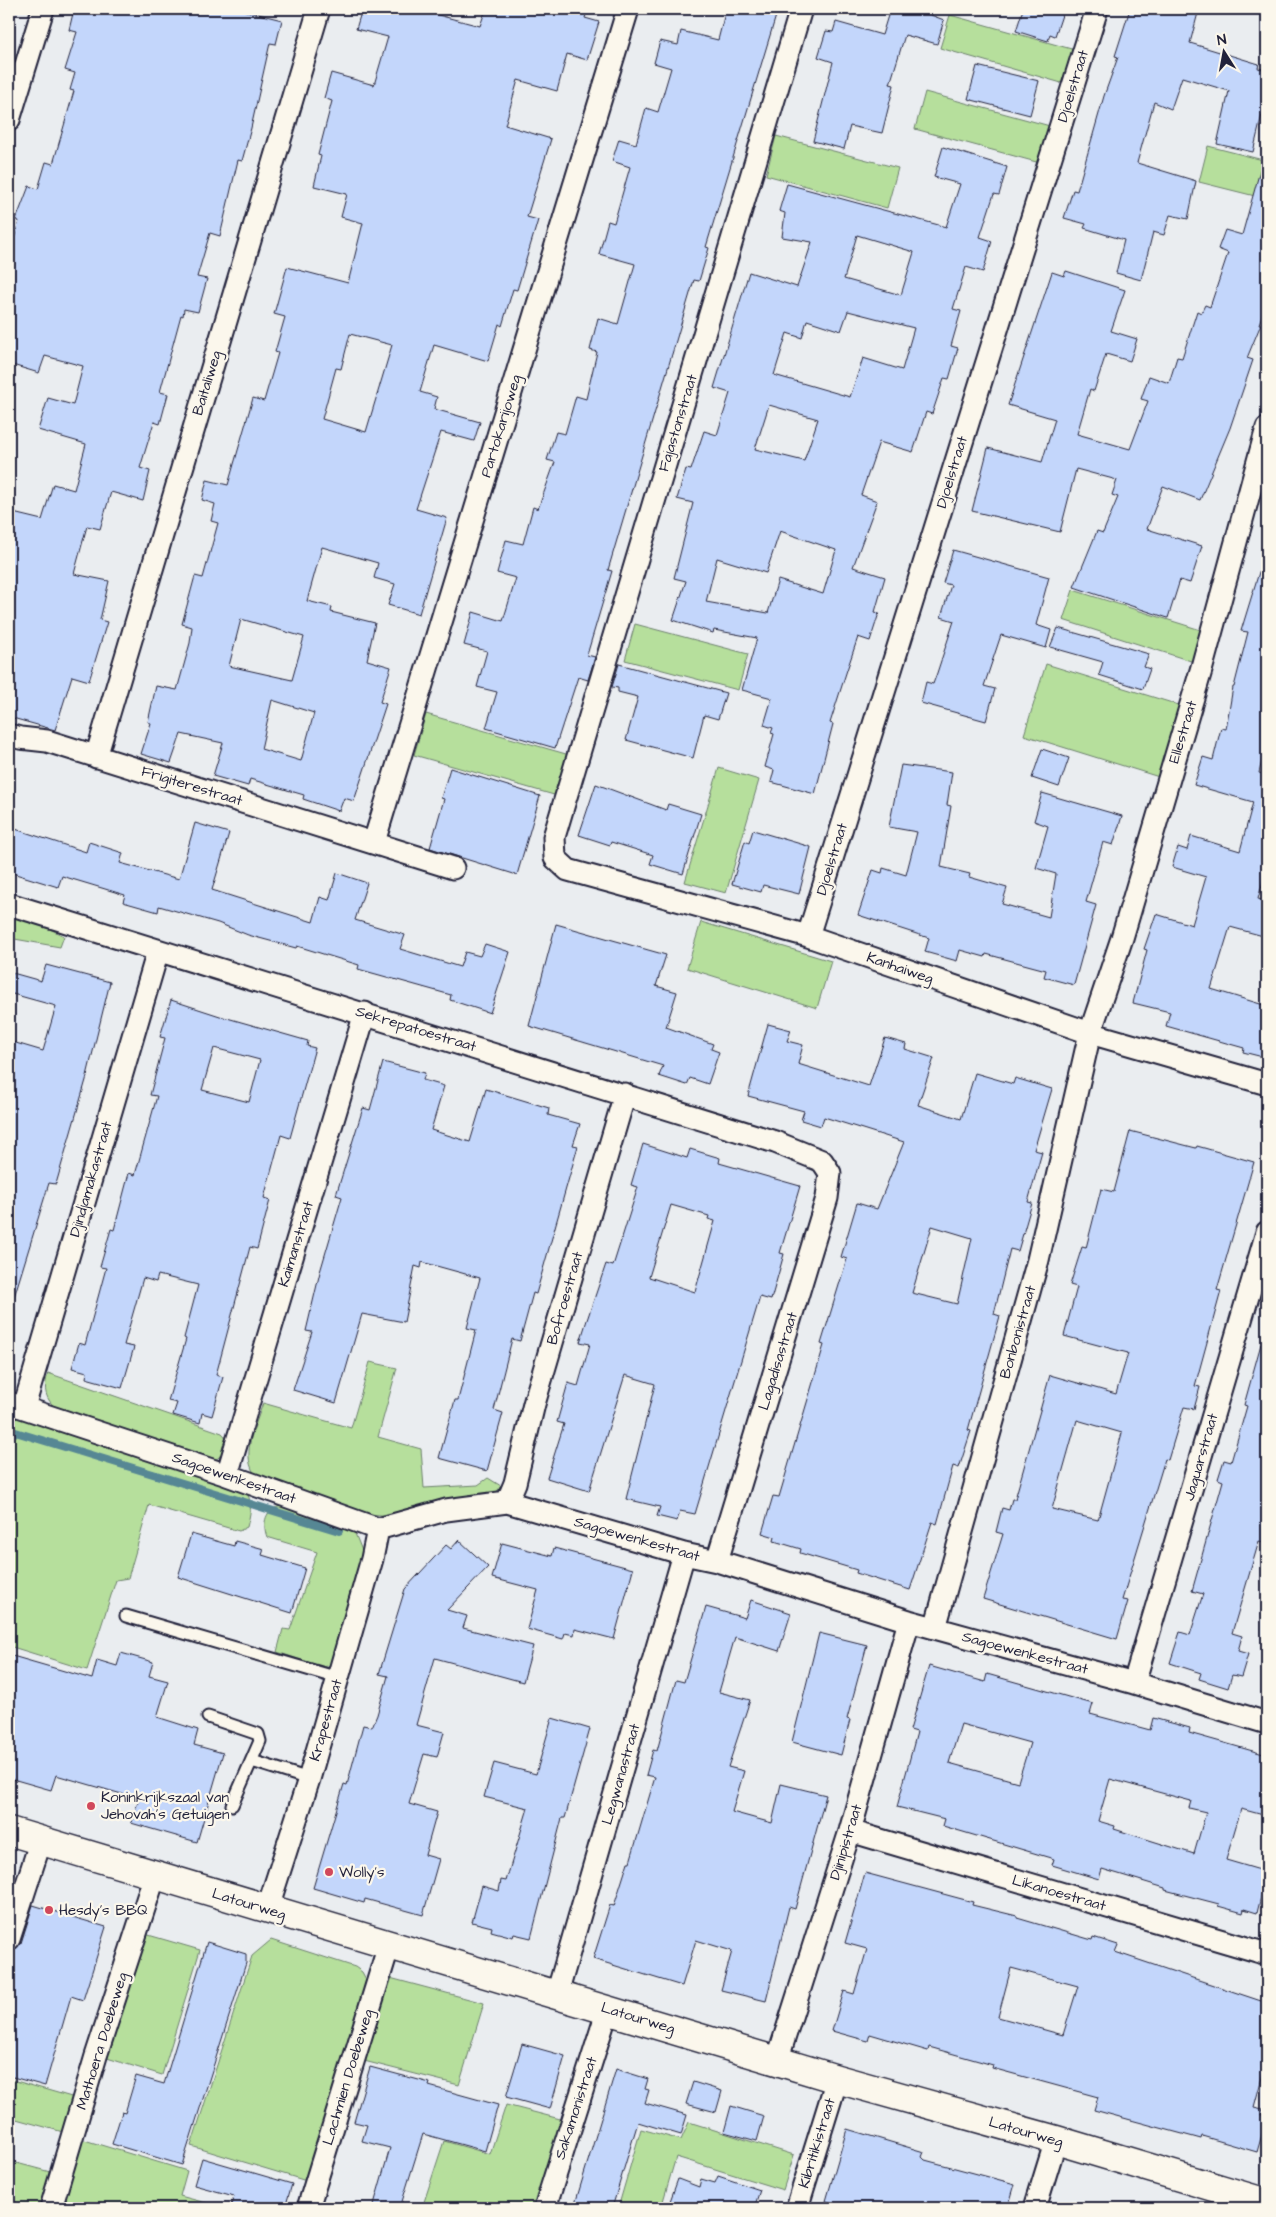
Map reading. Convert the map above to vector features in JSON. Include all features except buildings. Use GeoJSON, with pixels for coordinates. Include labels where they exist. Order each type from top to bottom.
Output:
{"type":"FeatureCollection","features":[{"type":"Feature","properties":{"kind":"main road","name":"Latourweg"},"geometry":{"type":"LineString","coordinates":[[9,1831],[267,1910],[608,2009],[837,2079],[1056,2140],[1267,2203]]}},
{"type":"Feature","properties":{"kind":"street"},"geometry":{"type":"LineString","coordinates":[[9,120],[43,9]]}},
{"type":"Feature","properties":{"kind":"street","name":"Baitaliweg"},"geometry":{"type":"LineString","coordinates":[[96,757],[319,9]]}},
{"type":"Feature","properties":{"kind":"street","name":"Partokarijoweg"},"geometry":{"type":"LineString","coordinates":[[374,842],[628,9]]}},
{"type":"Feature","properties":{"kind":"street","name":"Fajastonstraat"},"geometry":{"type":"LineString","coordinates":[[554,837],[801,9]]}},
{"type":"Feature","properties":{"kind":"street","name":"Djoelstraat"},"geometry":{"type":"LineString","coordinates":[[808,936],[1097,9]]}},
{"type":"Feature","properties":{"kind":"street","name":"Ellestraat"},"geometry":{"type":"LineString","coordinates":[[1090,1033],[1122,938],[1202,667],[1267,428]]}},
{"type":"Feature","properties":{"kind":"street","name":"Frigiterestraat"},"geometry":{"type":"LineString","coordinates":[[9,735],[47,741],[454,868]]}},
{"type":"Feature","properties":{"kind":"street","name":"Kanhaiweg"},"geometry":{"type":"LineString","coordinates":[[554,837],[555,858],[568,870],[808,936],[1090,1033],[1267,1084]]}},
{"type":"Feature","properties":{"kind":"street","name":"Sekrepatoestraat"},"geometry":{"type":"LineString","coordinates":[[9,904],[625,1094],[775,1142],[822,1161]]}},
{"type":"Feature","properties":{"kind":"street","name":"Djindjamakastraat"},"geometry":{"type":"LineString","coordinates":[[16,1405],[158,951]]}},
{"type":"Feature","properties":{"kind":"street","name":"Kaimanstraat"},"geometry":{"type":"LineString","coordinates":[[227,1475],[364,1013]]}},
{"type":"Feature","properties":{"kind":"street","name":"Bonbonistraat"},"geometry":{"type":"LineString","coordinates":[[935,1628],[1038,1260],[1090,1033]]}},
{"type":"Feature","properties":{"kind":"street","name":"Bofroestraat"},"geometry":{"type":"LineString","coordinates":[[507,1502],[625,1094]]}},
{"type":"Feature","properties":{"kind":"street","name":"Lagadisastraat"},"geometry":{"type":"LineString","coordinates":[[717,1561],[827,1198],[830,1173],[822,1161]]}},
{"type":"Feature","properties":{"kind":"street","name":"Jaguarstraat"},"geometry":{"type":"LineString","coordinates":[[1134,1683],[1267,1232]]}},
{"type":"Feature","properties":{"kind":"street","name":"Sagoewenkestraat"},"geometry":{"type":"LineString","coordinates":[[16,1405],[227,1475],[378,1529],[446,1510],[507,1502],[684,1554],[717,1561],[909,1621],[1134,1683],[1267,1723]]}},
{"type":"Feature","properties":{"kind":"street","name":"Krapestraat"},"geometry":{"type":"LineString","coordinates":[[267,1910],[309,1779],[372,1559],[378,1529]]}},
{"type":"Feature","properties":{"kind":"street","name":"Legwanastraat"},"geometry":{"type":"LineString","coordinates":[[557,1994],[684,1554]]}},
{"type":"Feature","properties":{"kind":"street","name":"Djinipistraat"},"geometry":{"type":"LineString","coordinates":[[777,2061],[850,1831],[909,1621]]}},
{"type":"Feature","properties":{"kind":"street","name":"Likanoestraat"},"geometry":{"type":"LineString","coordinates":[[850,1831],[1267,1954]]}},
{"type":"Feature","properties":{"kind":"street"},"geometry":{"type":"LineString","coordinates":[[9,1939],[40,1840]]}},
{"type":"Feature","properties":{"kind":"street","name":"Mathoera Doebeweg"},"geometry":{"type":"LineString","coordinates":[[51,2208],[96,2056],[155,1875]]}},
{"type":"Feature","properties":{"kind":"street","name":"Lachmien Doebeweg"},"geometry":{"type":"LineString","coordinates":[[308,2208],[388,1945]]}},
{"type":"Feature","properties":{"kind":"street","name":"Sakamonistraat"},"geometry":{"type":"LineString","coordinates":[[545,2208],[608,2009]]}},
{"type":"Feature","properties":{"kind":"street","name":"Kibritikistraat"},"geometry":{"type":"LineString","coordinates":[[797,2208],[837,2079]]}},
{"type":"Feature","properties":{"kind":"street"},"geometry":{"type":"LineString","coordinates":[[1035,2208],[1056,2140]]}},
{"type":"Feature","properties":{"kind":"lane"},"geometry":{"type":"LineString","coordinates":[[126,1616],[338,1678]]}},
{"type":"Feature","properties":{"kind":"lane"},"geometry":{"type":"LineString","coordinates":[[208,1717],[258,1734],[260,1741],[232,1805]]}},
{"type":"Feature","properties":{"kind":"lane"},"geometry":{"type":"LineString","coordinates":[[252,1761],[309,1779]]}},
{"type":"Feature","properties":{"kind":"green space"},"geometry":{"type":"Polygon","coordinates":[[[950,15],[1075,50],[1065,84],[940,48],[950,15]]]}},
{"type":"Feature","properties":{"kind":"green space"},"geometry":{"type":"Polygon","coordinates":[[[925,92],[1050,126],[1040,163],[915,129],[925,92]]]}},
{"type":"Feature","properties":{"kind":"green space"},"geometry":{"type":"Polygon","coordinates":[[[776,136],[898,168],[887,208],[766,175],[776,136]]]}},
{"type":"Feature","properties":{"kind":"green space"},"geometry":{"type":"Polygon","coordinates":[[[1208,146],[1267,161],[1267,199],[1199,182],[1208,146]]]}},
{"type":"Feature","properties":{"kind":"green space"},"geometry":{"type":"Polygon","coordinates":[[[1073,590],[1204,631],[1194,662],[1063,620],[1073,590]]]}},
{"type":"Feature","properties":{"kind":"green space"},"geometry":{"type":"Polygon","coordinates":[[[635,624],[748,654],[738,690],[625,660],[635,624]]]}},
{"type":"Feature","properties":{"kind":"green space"},"geometry":{"type":"Polygon","coordinates":[[[1046,664],[1182,706],[1159,777],[1024,735],[1046,664]]]}},
{"type":"Feature","properties":{"kind":"green space"},"geometry":{"type":"Polygon","coordinates":[[[426,714],[573,756],[561,797],[414,755],[426,714]]]}},
{"type":"Feature","properties":{"kind":"green space"},"geometry":{"type":"Polygon","coordinates":[[[719,768],[759,780],[726,893],[685,882],[719,768]]]}},
{"type":"Feature","properties":{"kind":"green space"},"geometry":{"type":"Polygon","coordinates":[[[9,914],[46,927],[64,936],[60,947],[9,938],[9,914]]]}},
{"type":"Feature","properties":{"kind":"green space"},"geometry":{"type":"Polygon","coordinates":[[[701,922],[831,961],[817,1008],[687,968],[701,922]]]}},
{"type":"Feature","properties":{"kind":"green space"},"geometry":{"type":"Polygon","coordinates":[[[370,1362],[397,1368],[378,1437],[421,1449],[424,1488],[478,1485],[488,1478],[501,1486],[492,1498],[393,1516],[368,1514],[254,1473],[250,1465],[249,1447],[263,1403],[351,1428],[370,1362]]]}},
{"type":"Feature","properties":{"kind":"green space"},"geometry":{"type":"Polygon","coordinates":[[[48,1373],[222,1433],[229,1441],[222,1455],[215,1460],[205,1460],[58,1410],[50,1402],[46,1394],[48,1373]]]}},
{"type":"Feature","properties":{"kind":"green space"},"geometry":{"type":"Polygon","coordinates":[[[9,1412],[247,1493],[249,1497],[250,1510],[247,1527],[239,1531],[149,1505],[128,1578],[116,1580],[87,1670],[9,1646],[9,1412]]]}},
{"type":"Feature","properties":{"kind":"green space"},"geometry":{"type":"Polygon","coordinates":[[[282,1506],[335,1520],[354,1531],[365,1558],[332,1665],[323,1667],[277,1652],[283,1629],[290,1630],[317,1552],[267,1537],[266,1517],[276,1507],[282,1506]]]}},
{"type":"Feature","properties":{"kind":"green space"},"geometry":{"type":"Polygon","coordinates":[[[145,1934],[200,1950],[162,2075],[107,2058],[145,1934]]]}},
{"type":"Feature","properties":{"kind":"green space"},"geometry":{"type":"Polygon","coordinates":[[[271,1940],[355,1967],[362,1972],[368,1983],[310,2182],[191,2146],[252,1956],[271,1940]]]}},
{"type":"Feature","properties":{"kind":"green space"},"geometry":{"type":"Polygon","coordinates":[[[390,1978],[484,2003],[459,2085],[364,2061],[390,1978]]]}},
{"type":"Feature","properties":{"kind":"green space"},"geometry":{"type":"Polygon","coordinates":[[[9,2079],[75,2098],[63,2132],[9,2117],[9,2079]]]}},
{"type":"Feature","properties":{"kind":"green space"},"geometry":{"type":"Polygon","coordinates":[[[506,2105],[564,2120],[537,2208],[422,2208],[444,2141],[490,2154],[506,2105]]]}},
{"type":"Feature","properties":{"kind":"green space"},"geometry":{"type":"Polygon","coordinates":[[[689,2122],[794,2155],[783,2190],[676,2157],[661,2208],[618,2208],[641,2129],[681,2140],[689,2122]]]}},
{"type":"Feature","properties":{"kind":"green space"},"geometry":{"type":"Polygon","coordinates":[[[81,2139],[187,2171],[180,2196],[225,2208],[60,2208],[81,2139]]]}},
{"type":"Feature","properties":{"kind":"green space"},"geometry":{"type":"Polygon","coordinates":[[[9,2161],[54,2173],[42,2208],[9,2208],[9,2161]]]}},
{"type":"Feature","properties":{"kind":"waterway"},"geometry":{"type":"LineString","coordinates":[[9,1430],[339,1531]]}},
{"type":"Feature","properties":{"kind":"place","name":"Koninkrijkszaal van Jehovah’s Getuigen"},"geometry":{"type":"Point","coordinates":[91,1806]}},
{"type":"Feature","properties":{"kind":"place","name":"Wolly's"},"geometry":{"type":"Point","coordinates":[329,1872]}},
{"type":"Feature","properties":{"kind":"place","name":"Hesdy’s BBQ"},"geometry":{"type":"Point","coordinates":[49,1910]}}]}
